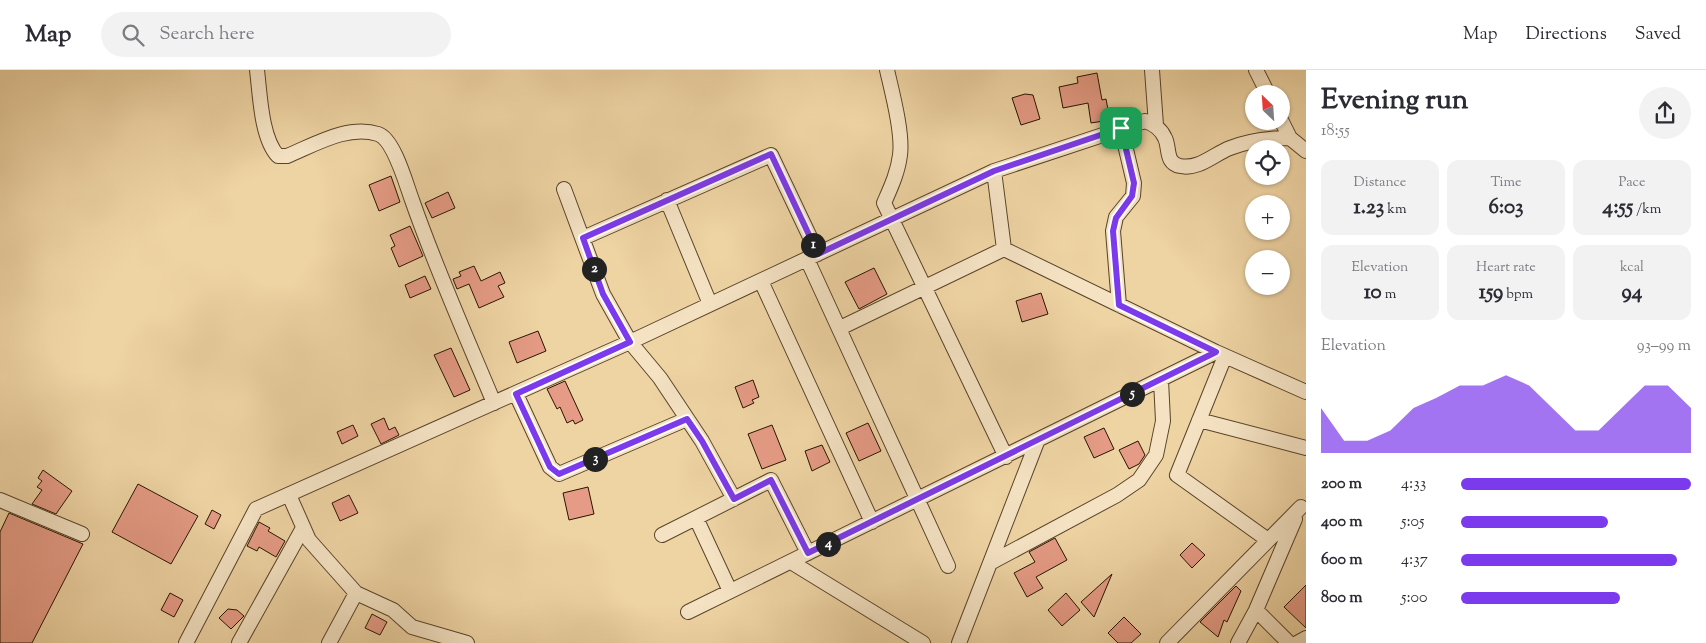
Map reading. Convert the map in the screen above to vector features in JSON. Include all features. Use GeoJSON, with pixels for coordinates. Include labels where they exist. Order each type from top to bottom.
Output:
{"type":"FeatureCollection","features":[{"type":"Feature","properties":{"kind":"street"},"geometry":{"type":"LineString","coordinates":[[257,70],[266,131],[271,149],[278,156],[287,156],[344,133],[366,131],[380,134],[388,143],[402,172],[426,241],[494,404]]}},
{"type":"Feature","properties":{"kind":"street"},"geometry":{"type":"LineString","coordinates":[[887,70],[894,97],[900,153],[895,178],[884,203],[1006,457]]}},
{"type":"Feature","properties":{"kind":"street"},"geometry":{"type":"LineString","coordinates":[[1152,70],[1156,125],[1165,138],[1167,153],[1172,162],[1180,166],[1198,165],[1230,148],[1264,138],[1290,138]]}},
{"type":"Feature","properties":{"kind":"street"},"geometry":{"type":"LineString","coordinates":[[1256,70],[1264,85]]}},
{"type":"Feature","properties":{"kind":"street"},"geometry":{"type":"LineString","coordinates":[[186,643],[256,509],[630,342],[994,171],[1145,120],[1156,125]]}},
{"type":"Feature","properties":{"kind":"street"},"geometry":{"type":"LineString","coordinates":[[1119,305],[1113,231],[1116,218],[1132,196],[1134,183],[1121,128]]}},
{"type":"Feature","properties":{"kind":"street"},"geometry":{"type":"LineString","coordinates":[[1286,130],[1290,138],[1306,152]]}},
{"type":"Feature","properties":{"kind":"street"},"geometry":{"type":"LineString","coordinates":[[583,238],[771,154],[840,328],[948,566]]}},
{"type":"Feature","properties":{"kind":"street"},"geometry":{"type":"LineString","coordinates":[[994,171],[1004,250]]}},
{"type":"Feature","properties":{"kind":"street"},"geometry":{"type":"LineString","coordinates":[[564,189],[603,294],[630,342],[660,378],[702,441],[734,499]]}},
{"type":"Feature","properties":{"kind":"street"},"geometry":{"type":"LineString","coordinates":[[667,200],[710,304]]}},
{"type":"Feature","properties":{"kind":"street"},"geometry":{"type":"LineString","coordinates":[[1004,250],[1221,354],[1306,392]]}},
{"type":"Feature","properties":{"kind":"street"},"geometry":{"type":"LineString","coordinates":[[840,328],[1004,250]]}},
{"type":"Feature","properties":{"kind":"street"},"geometry":{"type":"LineString","coordinates":[[761,281],[872,522]]}},
{"type":"Feature","properties":{"kind":"street"},"geometry":{"type":"LineString","coordinates":[[688,612],[1161,380],[1221,354]]}},
{"type":"Feature","properties":{"kind":"street"},"geometry":{"type":"LineString","coordinates":[[1221,354],[1199,420],[1176,475],[1268,540]]}},
{"type":"Feature","properties":{"kind":"street"},"geometry":{"type":"LineString","coordinates":[[990,564],[1117,495],[1139,480],[1156,455],[1162,421],[1161,380]]}},
{"type":"Feature","properties":{"kind":"street"},"geometry":{"type":"LineString","coordinates":[[516,394],[550,467],[559,474],[687,419]]}},
{"type":"Feature","properties":{"kind":"street"},"geometry":{"type":"LineString","coordinates":[[1199,420],[1306,448]]}},
{"type":"Feature","properties":{"kind":"street"},"geometry":{"type":"LineString","coordinates":[[959,643],[1037,442]]}},
{"type":"Feature","properties":{"kind":"street"},"geometry":{"type":"LineString","coordinates":[[662,535],[771,480],[808,553]]}},
{"type":"Feature","properties":{"kind":"street"},"geometry":{"type":"LineString","coordinates":[[289,495],[309,540],[356,593],[393,610],[412,627],[467,643]]}},
{"type":"Feature","properties":{"kind":"street"},"geometry":{"type":"LineString","coordinates":[[1167,643],[1304,503]]}},
{"type":"Feature","properties":{"kind":"street"},"geometry":{"type":"LineString","coordinates":[[1238,643],[1256,610],[1287,533],[1304,503]]}},
{"type":"Feature","properties":{"kind":"street"},"geometry":{"type":"LineString","coordinates":[[2,507],[82,534]]}},
{"type":"Feature","properties":{"kind":"street"},"geometry":{"type":"LineString","coordinates":[[696,518],[730,592]]}},
{"type":"Feature","properties":{"kind":"street"},"geometry":{"type":"LineString","coordinates":[[239,643],[303,528]]}},
{"type":"Feature","properties":{"kind":"street"},"geometry":{"type":"LineString","coordinates":[[791,562],[923,643]]}},
{"type":"Feature","properties":{"kind":"street"},"geometry":{"type":"LineString","coordinates":[[329,643],[356,593]]}},
{"type":"Feature","properties":{"kind":"street"},"geometry":{"type":"LineString","coordinates":[[1256,610],[1289,643]]}},
{"type":"Feature","properties":{"kind":"street"},"geometry":{"type":"LineString","coordinates":[[1297,643],[1306,638]]}},
{"type":"Feature","properties":{"kind":"building"},"geometry":{"type":"Polygon","coordinates":[[[1097,73],[1102,100],[1106,99],[1110,120],[1091,123],[1088,103],[1063,108],[1059,87],[1078,83],[1077,77],[1097,73]]]}},
{"type":"Feature","properties":{"kind":"building"},"geometry":{"type":"Polygon","coordinates":[[[1025,94],[1033,95],[1040,119],[1021,125],[1012,98],[1025,94]]]}},
{"type":"Feature","properties":{"kind":"building"},"geometry":{"type":"Polygon","coordinates":[[[391,176],[400,202],[379,211],[369,185],[391,176]]]}},
{"type":"Feature","properties":{"kind":"building"},"geometry":{"type":"Polygon","coordinates":[[[448,192],[455,208],[432,218],[425,203],[448,192]]]}},
{"type":"Feature","properties":{"kind":"building"},"geometry":{"type":"Polygon","coordinates":[[[410,226],[423,256],[399,267],[391,248],[395,246],[390,235],[410,226]]]}},
{"type":"Feature","properties":{"kind":"building"},"geometry":{"type":"Polygon","coordinates":[[[474,266],[481,281],[500,272],[505,283],[498,286],[504,297],[479,308],[469,284],[457,289],[453,279],[461,276],[459,272],[474,266]]]}},
{"type":"Feature","properties":{"kind":"building"},"geometry":{"type":"Polygon","coordinates":[[[874,268],[887,294],[859,309],[845,282],[874,268]]]}},
{"type":"Feature","properties":{"kind":"building"},"geometry":{"type":"Polygon","coordinates":[[[425,276],[431,289],[410,298],[405,285],[425,276]]]}},
{"type":"Feature","properties":{"kind":"building"},"geometry":{"type":"Polygon","coordinates":[[[1041,293],[1048,314],[1022,322],[1016,301],[1041,293]]]}},
{"type":"Feature","properties":{"kind":"building"},"geometry":{"type":"Polygon","coordinates":[[[538,331],[546,351],[517,363],[509,342],[538,331]]]}},
{"type":"Feature","properties":{"kind":"building"},"geometry":{"type":"Polygon","coordinates":[[[451,348],[470,390],[454,397],[434,355],[451,348]]]}},
{"type":"Feature","properties":{"kind":"building"},"geometry":{"type":"Polygon","coordinates":[[[753,380],[759,397],[752,400],[754,403],[743,408],[735,387],[753,380]]]}},
{"type":"Feature","properties":{"kind":"building"},"geometry":{"type":"Polygon","coordinates":[[[565,381],[583,420],[575,424],[573,420],[567,423],[560,407],[557,409],[547,389],[565,381]]]}},
{"type":"Feature","properties":{"kind":"building"},"geometry":{"type":"Polygon","coordinates":[[[384,418],[389,430],[395,427],[399,435],[381,444],[371,424],[384,418]]]}},
{"type":"Feature","properties":{"kind":"building"},"geometry":{"type":"Polygon","coordinates":[[[868,423],[881,451],[859,461],[846,433],[868,423]]]}},
{"type":"Feature","properties":{"kind":"building"},"geometry":{"type":"Polygon","coordinates":[[[353,425],[358,436],[342,444],[337,432],[353,425]]]}},
{"type":"Feature","properties":{"kind":"building"},"geometry":{"type":"Polygon","coordinates":[[[772,425],[786,460],[762,469],[748,434],[772,425]]]}},
{"type":"Feature","properties":{"kind":"building"},"geometry":{"type":"Polygon","coordinates":[[[1104,428],[1114,449],[1094,458],[1084,437],[1104,428]]]}},
{"type":"Feature","properties":{"kind":"building"},"geometry":{"type":"Polygon","coordinates":[[[1138,441],[1145,455],[1139,464],[1129,469],[1119,450],[1138,441]]]}},
{"type":"Feature","properties":{"kind":"building"},"geometry":{"type":"Polygon","coordinates":[[[822,445],[830,462],[812,471],[805,451],[822,445]]]}},
{"type":"Feature","properties":{"kind":"building"},"geometry":{"type":"Polygon","coordinates":[[[43,470],[72,491],[56,514],[32,504],[42,490],[37,487],[42,481],[38,478],[43,470]]]}},
{"type":"Feature","properties":{"kind":"building"},"geometry":{"type":"Polygon","coordinates":[[[138,484],[198,516],[171,564],[112,532],[138,484]]]}},
{"type":"Feature","properties":{"kind":"building"},"geometry":{"type":"Polygon","coordinates":[[[588,487],[594,514],[569,520],[563,493],[588,487]]]}},
{"type":"Feature","properties":{"kind":"building"},"geometry":{"type":"Polygon","coordinates":[[[349,495],[358,513],[340,521],[332,503],[349,495]]]}},
{"type":"Feature","properties":{"kind":"building"},"geometry":{"type":"Polygon","coordinates":[[[212,510],[221,515],[214,529],[205,524],[212,510]]]}},
{"type":"Feature","properties":{"kind":"building"},"geometry":{"type":"Polygon","coordinates":[[[9,513],[83,544],[32,643],[0,643],[0,532],[9,513]]]}},
{"type":"Feature","properties":{"kind":"building"},"geometry":{"type":"Polygon","coordinates":[[[259,522],[270,528],[268,531],[285,541],[276,557],[259,547],[257,551],[247,546],[259,522]]]}},
{"type":"Feature","properties":{"kind":"building"},"geometry":{"type":"Polygon","coordinates":[[[1055,538],[1067,560],[1036,577],[1043,588],[1027,597],[1014,573],[1035,562],[1029,552],[1055,538]]]}},
{"type":"Feature","properties":{"kind":"building"},"geometry":{"type":"Polygon","coordinates":[[[1192,543],[1205,555],[1192,568],[1180,555],[1192,543]]]}},
{"type":"Feature","properties":{"kind":"building"},"geometry":{"type":"Polygon","coordinates":[[[1112,574],[1094,617],[1081,602],[1112,574]]]}},
{"type":"Feature","properties":{"kind":"building"},"geometry":{"type":"Polygon","coordinates":[[[1306,585],[1306,628],[1284,607],[1306,585]]]}},
{"type":"Feature","properties":{"kind":"building"},"geometry":{"type":"Polygon","coordinates":[[[1236,586],[1241,591],[1227,622],[1224,620],[1218,637],[1200,622],[1236,586]]]}},
{"type":"Feature","properties":{"kind":"building"},"geometry":{"type":"Polygon","coordinates":[[[170,593],[183,600],[174,617],[161,610],[170,593]]]}},
{"type":"Feature","properties":{"kind":"building"},"geometry":{"type":"Polygon","coordinates":[[[1066,593],[1080,610],[1062,626],[1048,610],[1066,593]]]}},
{"type":"Feature","properties":{"kind":"building"},"geometry":{"type":"Polygon","coordinates":[[[228,609],[237,610],[244,616],[231,629],[219,618],[228,609]]]}},
{"type":"Feature","properties":{"kind":"building"},"geometry":{"type":"Polygon","coordinates":[[[372,614],[387,622],[380,635],[365,628],[372,614]]]}},
{"type":"Feature","properties":{"kind":"building"},"geometry":{"type":"Polygon","coordinates":[[[1124,617],[1141,634],[1131,643],[1118,643],[1108,633],[1124,617]]]}},
{"type":"Feature","properties":{"kind":"route"},"geometry":{"type":"LineString","coordinates":[[1121,128],[1134,183],[1132,196],[1116,218],[1113,231],[1119,305],[1216,352],[1037,442],[808,553],[771,480],[734,499],[702,441],[687,419],[559,474],[550,467],[516,394],[630,342],[603,294],[583,238],[771,154],[818,254],[994,171],[1121,128]]}}]}
